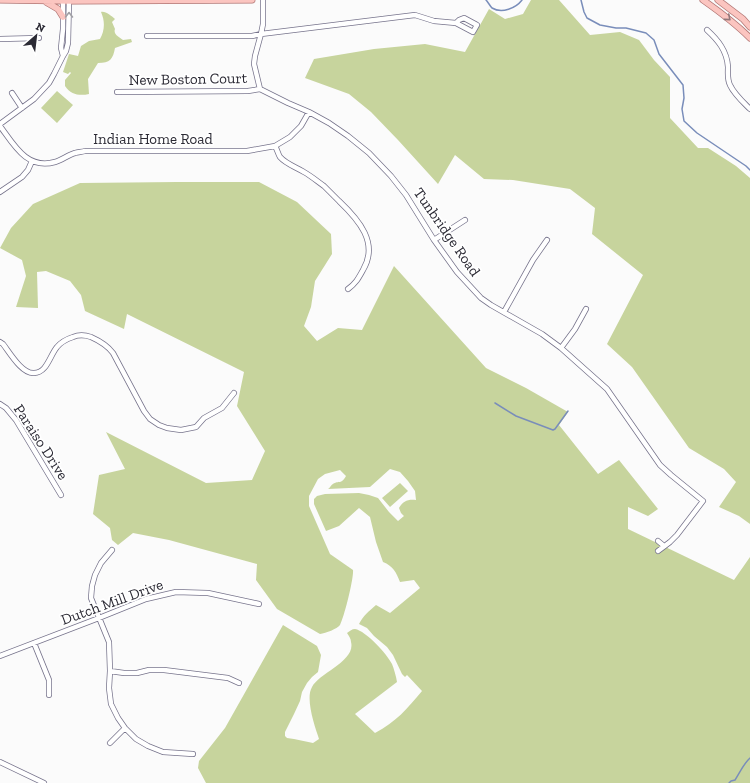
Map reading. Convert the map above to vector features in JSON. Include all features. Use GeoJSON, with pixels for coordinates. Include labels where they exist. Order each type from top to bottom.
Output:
{"type":"FeatureCollection","features":[{"type":"Feature","properties":{"kind":"main road"},"geometry":{"type":"LineString","coordinates":[[0,0],[252,0]]}},
{"type":"Feature","properties":{"kind":"main road"},"geometry":{"type":"LineString","coordinates":[[703,0],[726,16],[750,38]]}},
{"type":"Feature","properties":{"kind":"main road"},"geometry":{"type":"LineString","coordinates":[[718,0],[750,27]]}},
{"type":"Feature","properties":{"kind":"main road"},"geometry":{"type":"LineString","coordinates":[[44,1],[58,9],[63,17]]}},
{"type":"Feature","properties":{"kind":"street"},"geometry":{"type":"LineString","coordinates":[[63,56],[61,48],[63,17],[66,0]]}},
{"type":"Feature","properties":{"kind":"street"},"geometry":{"type":"LineString","coordinates":[[0,125],[34,99],[49,83],[54,74],[66,51],[68,43],[66,0]]}},
{"type":"Feature","properties":{"kind":"street"},"geometry":{"type":"LineString","coordinates":[[260,89],[254,64],[261,34],[263,0]]}},
{"type":"Feature","properties":{"kind":"street"},"geometry":{"type":"LineString","coordinates":[[147,36],[252,36],[415,15],[434,21],[456,23]]}},
{"type":"Feature","properties":{"kind":"street"},"geometry":{"type":"LineString","coordinates":[[707,30],[722,46],[728,62],[728,79],[730,85],[750,110]]}},
{"type":"Feature","properties":{"kind":"street"},"geometry":{"type":"LineString","coordinates":[[0,39],[39,38]]}},
{"type":"Feature","properties":{"kind":"street","name":"New Boston Court"},"geometry":{"type":"LineString","coordinates":[[117,92],[248,91],[260,89]]}},
{"type":"Feature","properties":{"kind":"street","name":"Tunbridge Road"},"geometry":{"type":"LineString","coordinates":[[260,89],[329,123],[369,153],[391,176],[406,195],[434,240],[457,272],[481,298],[542,334],[561,348],[608,390],[660,465],[671,476],[703,501],[670,542],[658,551]]}},
{"type":"Feature","properties":{"kind":"street"},"geometry":{"type":"LineString","coordinates":[[12,93],[22,108]]}},
{"type":"Feature","properties":{"kind":"street","name":"Indian Home Road"},"geometry":{"type":"LineString","coordinates":[[0,125],[16,149],[24,156],[44,163],[56,162],[75,153],[85,151],[247,152],[275,146],[290,137],[301,126],[309,112]]}},
{"type":"Feature","properties":{"kind":"street"},"geometry":{"type":"LineString","coordinates":[[275,146],[280,156],[286,162],[304,172],[325,187],[359,222],[366,233],[369,246],[369,255],[366,265],[357,282],[348,289]]}},
{"type":"Feature","properties":{"kind":"street"},"geometry":{"type":"LineString","coordinates":[[0,192],[22,177],[28,170],[32,160]]}},
{"type":"Feature","properties":{"kind":"street"},"geometry":{"type":"LineString","coordinates":[[434,240],[465,220]]}},
{"type":"Feature","properties":{"kind":"street"},"geometry":{"type":"LineString","coordinates":[[504,312],[533,260],[547,240]]}},
{"type":"Feature","properties":{"kind":"street"},"geometry":{"type":"LineString","coordinates":[[561,348],[575,329],[586,309]]}},
{"type":"Feature","properties":{"kind":"street"},"geometry":{"type":"LineString","coordinates":[[0,342],[4,344],[22,369],[34,373],[41,371],[46,366],[58,346],[67,339],[77,336],[88,336],[100,340],[113,353],[144,411],[150,419],[167,428],[181,430],[196,427],[204,418],[222,408],[234,393]]}},
{"type":"Feature","properties":{"kind":"street","name":"Paraiso Drive"},"geometry":{"type":"LineString","coordinates":[[0,404],[6,408],[16,420],[61,495]]}},
{"type":"Feature","properties":{"kind":"street"},"geometry":{"type":"LineString","coordinates":[[658,541],[664,546]]}},
{"type":"Feature","properties":{"kind":"street"},"geometry":{"type":"LineString","coordinates":[[112,550],[101,563],[95,575],[91,598],[109,642],[109,688],[111,704],[125,728],[136,739],[163,752],[193,754]]}},
{"type":"Feature","properties":{"kind":"street","name":"Dutch Mill Drive"},"geometry":{"type":"LineString","coordinates":[[0,656],[146,599],[176,592],[208,593],[259,604]]}},
{"type":"Feature","properties":{"kind":"street"},"geometry":{"type":"LineString","coordinates":[[34,644],[49,680],[49,695]]}},
{"type":"Feature","properties":{"kind":"street"},"geometry":{"type":"LineString","coordinates":[[110,671],[137,673],[149,670],[164,670],[228,678],[239,683]]}},
{"type":"Feature","properties":{"kind":"street"},"geometry":{"type":"LineString","coordinates":[[110,743],[125,728]]}},
{"type":"Feature","properties":{"kind":"street"},"geometry":{"type":"LineString","coordinates":[[0,762],[44,783]]}},
{"type":"Feature","properties":{"kind":"green space"},"geometry":{"type":"Polygon","coordinates":[[[531,0],[559,0],[590,35],[620,32],[639,40],[654,60],[670,77],[670,118],[698,148],[708,148],[736,166],[750,178],[750,524],[739,516],[719,507],[736,482],[724,469],[689,448],[632,367],[607,344],[643,275],[592,234],[595,208],[570,189],[513,180],[484,179],[455,155],[438,184],[371,112],[349,94],[305,78],[314,59],[374,49],[425,44],[465,52],[489,9],[505,19],[523,14],[531,0]]]}},
{"type":"Feature","properties":{"kind":"green space"},"geometry":{"type":"Polygon","coordinates":[[[101,12],[107,13],[115,19],[112,22],[117,35],[123,40],[131,39],[132,42],[115,48],[110,60],[98,63],[88,79],[89,94],[76,94],[67,89],[65,86],[65,80],[71,73],[70,72],[68,74],[63,72],[69,54],[78,56],[81,46],[89,41],[100,39],[104,26],[101,12]]]}},
{"type":"Feature","properties":{"kind":"green space"},"geometry":{"type":"Polygon","coordinates":[[[57,91],[73,105],[57,123],[41,108],[57,91]]]}},
{"type":"Feature","properties":{"kind":"green space"},"geometry":{"type":"Polygon","coordinates":[[[259,182],[297,202],[331,234],[332,254],[315,281],[311,307],[304,326],[317,341],[338,328],[362,330],[394,266],[486,368],[526,388],[568,412],[559,425],[598,474],[619,460],[658,509],[648,516],[628,507],[628,529],[734,580],[750,557],[750,783],[206,783],[198,768],[199,761],[225,728],[283,625],[317,646],[321,655],[318,672],[307,683],[302,692],[300,701],[285,732],[285,736],[287,738],[313,743],[319,739],[311,713],[310,692],[316,682],[343,661],[348,655],[351,649],[351,642],[347,633],[353,629],[365,634],[381,649],[392,664],[397,680],[397,682],[355,714],[375,733],[401,715],[422,691],[407,675],[405,677],[402,674],[393,655],[387,647],[367,628],[359,624],[364,616],[376,605],[390,613],[420,588],[414,580],[400,582],[394,570],[383,562],[370,517],[359,508],[339,526],[326,531],[314,504],[314,499],[317,496],[325,494],[359,493],[369,495],[378,498],[398,521],[404,516],[399,508],[402,504],[408,500],[416,500],[415,491],[408,481],[400,472],[390,469],[370,487],[328,489],[333,484],[343,480],[346,476],[340,470],[325,474],[318,479],[309,496],[309,506],[330,554],[353,570],[344,615],[340,625],[331,631],[320,634],[277,609],[256,580],[257,564],[169,540],[133,533],[118,545],[112,540],[110,528],[93,514],[99,475],[125,469],[106,432],[206,483],[252,480],[265,451],[237,406],[244,372],[127,314],[124,329],[85,311],[81,295],[70,281],[46,271],[37,272],[38,308],[16,307],[26,276],[22,260],[0,248],[11,228],[33,204],[80,183],[259,182]]]}},
{"type":"Feature","properties":{"kind":"green space"},"geometry":{"type":"Polygon","coordinates":[[[400,483],[408,491],[390,507],[382,498],[400,483]]]}},
{"type":"Feature","properties":{"kind":"waterway"},"geometry":{"type":"LineString","coordinates":[[486,0],[492,8],[496,10],[513,8],[522,0]]}},
{"type":"Feature","properties":{"kind":"waterway"},"geometry":{"type":"LineString","coordinates":[[581,0],[587,18],[600,25],[626,28],[646,33],[654,40],[659,54],[683,85],[684,98],[682,109],[684,121],[697,133],[750,170]]}},
{"type":"Feature","properties":{"kind":"waterway"},"geometry":{"type":"LineString","coordinates":[[495,403],[516,416],[553,430],[568,411]]}},
{"type":"Feature","properties":{"kind":"waterway"},"geometry":{"type":"LineString","coordinates":[[729,783],[735,780],[750,758]]}}]}
